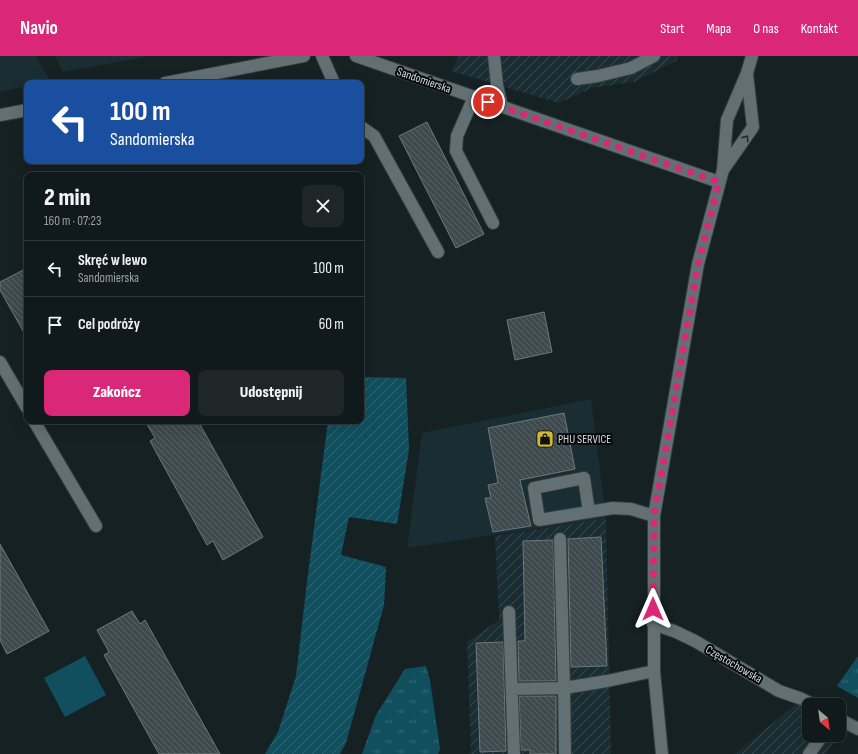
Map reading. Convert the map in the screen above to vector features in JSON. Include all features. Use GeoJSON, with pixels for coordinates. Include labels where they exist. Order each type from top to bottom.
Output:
{"type":"FeatureCollection","features":[{"type":"Feature","properties":{"kind":"street"},"geometry":{"type":"LineString","coordinates":[[180,80],[304,56]]}},
{"type":"Feature","properties":{"kind":"street"},"geometry":{"type":"LineString","coordinates":[[322,56],[333,80]]}},
{"type":"Feature","properties":{"kind":"street","name":"Sandomierska"},"geometry":{"type":"LineString","coordinates":[[356,56],[719,182]]}},
{"type":"Feature","properties":{"kind":"street"},"geometry":{"type":"LineString","coordinates":[[494,56],[497,84],[502,107]]}},
{"type":"Feature","properties":{"kind":"street"},"geometry":{"type":"LineString","coordinates":[[576,80],[631,68],[654,56]]}},
{"type":"Feature","properties":{"kind":"street"},"geometry":{"type":"LineString","coordinates":[[662,754],[654,671],[654,516],[698,264],[723,170],[727,120],[747,73],[752,56]]}},
{"type":"Feature","properties":{"kind":"street"},"geometry":{"type":"LineString","coordinates":[[723,170],[753,127],[747,73]]}},
{"type":"Feature","properties":{"kind":"street"},"geometry":{"type":"LineString","coordinates":[[474,97],[457,136],[456,151],[492,222]]}},
{"type":"Feature","properties":{"kind":"street"},"geometry":{"type":"LineString","coordinates":[[0,115],[24,111]]}},
{"type":"Feature","properties":{"kind":"street"},"geometry":{"type":"LineString","coordinates":[[364,129],[374,136],[438,252]]}},
{"type":"Feature","properties":{"kind":"street"},"geometry":{"type":"LineString","coordinates":[[0,362],[24,403]]}},
{"type":"Feature","properties":{"kind":"street"},"geometry":{"type":"LineString","coordinates":[[36,424],[96,526]]}},
{"type":"Feature","properties":{"kind":"street"},"geometry":{"type":"LineString","coordinates":[[589,512],[584,478],[534,488],[539,520],[589,512],[613,508],[630,510],[654,516]]}},
{"type":"Feature","properties":{"kind":"street"},"geometry":{"type":"LineString","coordinates":[[560,539],[565,754]]}},
{"type":"Feature","properties":{"kind":"street"},"geometry":{"type":"LineString","coordinates":[[509,612],[514,754]]}},
{"type":"Feature","properties":{"kind":"street","name":"Częstochowska"},"geometry":{"type":"LineString","coordinates":[[653,624],[674,631],[695,641],[779,690],[802,699]]}},
{"type":"Feature","properties":{"kind":"street"},"geometry":{"type":"LineString","coordinates":[[512,689],[564,688],[654,671]]}},
{"type":"Feature","properties":{"kind":"street"},"geometry":{"type":"LineString","coordinates":[[846,723],[858,729]]}},
{"type":"Feature","properties":{"kind":"street"},"geometry":{"type":"LineString","coordinates":[[809,754],[818,742]]}},
{"type":"Feature","properties":{"kind":"shaded area"},"geometry":{"type":"Polygon","coordinates":[[[0,56],[36,56],[49,80],[24,80],[24,87],[0,92],[0,56]]]}},
{"type":"Feature","properties":{"kind":"shaded area"},"geometry":{"type":"Polygon","coordinates":[[[55,56],[150,56],[63,72],[55,56]]]}},
{"type":"Feature","properties":{"kind":"shaded area"},"geometry":{"type":"Polygon","coordinates":[[[459,56],[678,56],[676,61],[634,82],[592,88],[559,103],[451,71],[459,56]]]}},
{"type":"Feature","properties":{"kind":"shaded area"},"geometry":{"type":"Polygon","coordinates":[[[591,399],[606,518],[407,548],[422,433],[591,399]]]}},
{"type":"Feature","properties":{"kind":"shaded area"},"geometry":{"type":"Polygon","coordinates":[[[606,518],[611,754],[469,754],[471,751],[467,642],[499,620],[495,536],[606,518]]]}},
{"type":"Feature","properties":{"kind":"shaded area"},"geometry":{"type":"Polygon","coordinates":[[[802,699],[802,742],[834,742],[826,754],[735,754],[802,699]]]}},
{"type":"Feature","properties":{"kind":"green space"},"geometry":{"type":"Polygon","coordinates":[[[364,377],[406,378],[409,450],[397,524],[349,517],[341,555],[386,567],[384,605],[346,743],[340,754],[265,754],[278,732],[296,676],[328,424],[364,424],[364,377]]]}},
{"type":"Feature","properties":{"kind":"green space"},"geometry":{"type":"Polygon","coordinates":[[[85,656],[106,695],[65,717],[44,678],[85,656]]]}},
{"type":"Feature","properties":{"kind":"green space"},"geometry":{"type":"Polygon","coordinates":[[[858,656],[858,698],[837,686],[858,656]]]}},
{"type":"Feature","properties":{"kind":"green space"},"geometry":{"type":"Polygon","coordinates":[[[426,666],[430,680],[440,749],[438,754],[362,754],[376,715],[405,669],[426,666]]]}},
{"type":"Feature","properties":{"kind":"building"},"geometry":{"type":"Polygon","coordinates":[[[427,122],[484,234],[456,248],[399,136],[427,122]]]}},
{"type":"Feature","properties":{"kind":"building"},"geometry":{"type":"Polygon","coordinates":[[[24,270],[24,333],[0,290],[0,282],[24,270]]]}},
{"type":"Feature","properties":{"kind":"building"},"geometry":{"type":"Polygon","coordinates":[[[544,312],[552,352],[515,360],[507,320],[544,312]]]}},
{"type":"Feature","properties":{"kind":"building"},"geometry":{"type":"Polygon","coordinates":[[[564,413],[575,469],[520,480],[531,526],[493,532],[485,498],[491,498],[488,485],[498,483],[488,428],[564,413]]]}},
{"type":"Feature","properties":{"kind":"building"},"geometry":{"type":"Polygon","coordinates":[[[147,424],[200,424],[263,537],[223,560],[213,541],[207,545],[150,441],[155,438],[147,424]]]}},
{"type":"Feature","properties":{"kind":"building"},"geometry":{"type":"Polygon","coordinates":[[[601,537],[607,666],[571,667],[568,539],[601,537]]]}},
{"type":"Feature","properties":{"kind":"building"},"geometry":{"type":"Polygon","coordinates":[[[553,540],[556,681],[519,681],[518,641],[525,641],[523,541],[553,540]]]}},
{"type":"Feature","properties":{"kind":"building"},"geometry":{"type":"Polygon","coordinates":[[[0,544],[49,631],[7,654],[0,640],[0,544]]]}},
{"type":"Feature","properties":{"kind":"building"},"geometry":{"type":"Polygon","coordinates":[[[132,611],[140,624],[145,620],[220,754],[159,754],[104,655],[109,652],[97,630],[132,611]]]}},
{"type":"Feature","properties":{"kind":"building"},"geometry":{"type":"Polygon","coordinates":[[[503,642],[506,751],[480,752],[476,643],[503,642]]]}},
{"type":"Feature","properties":{"kind":"building"},"geometry":{"type":"Polygon","coordinates":[[[519,696],[556,696],[556,754],[530,754],[530,750],[521,750],[519,696]]]}},
{"type":"Feature","properties":{"kind":"place","name":"PHU SERVICE"},"geometry":{"type":"Point","coordinates":[545,439]}},
{"type":"Feature","properties":{"kind":"route"},"geometry":{"type":"LineString","coordinates":[[488,102],[719,182],[698,264],[654,516],[653,609]]}}]}
